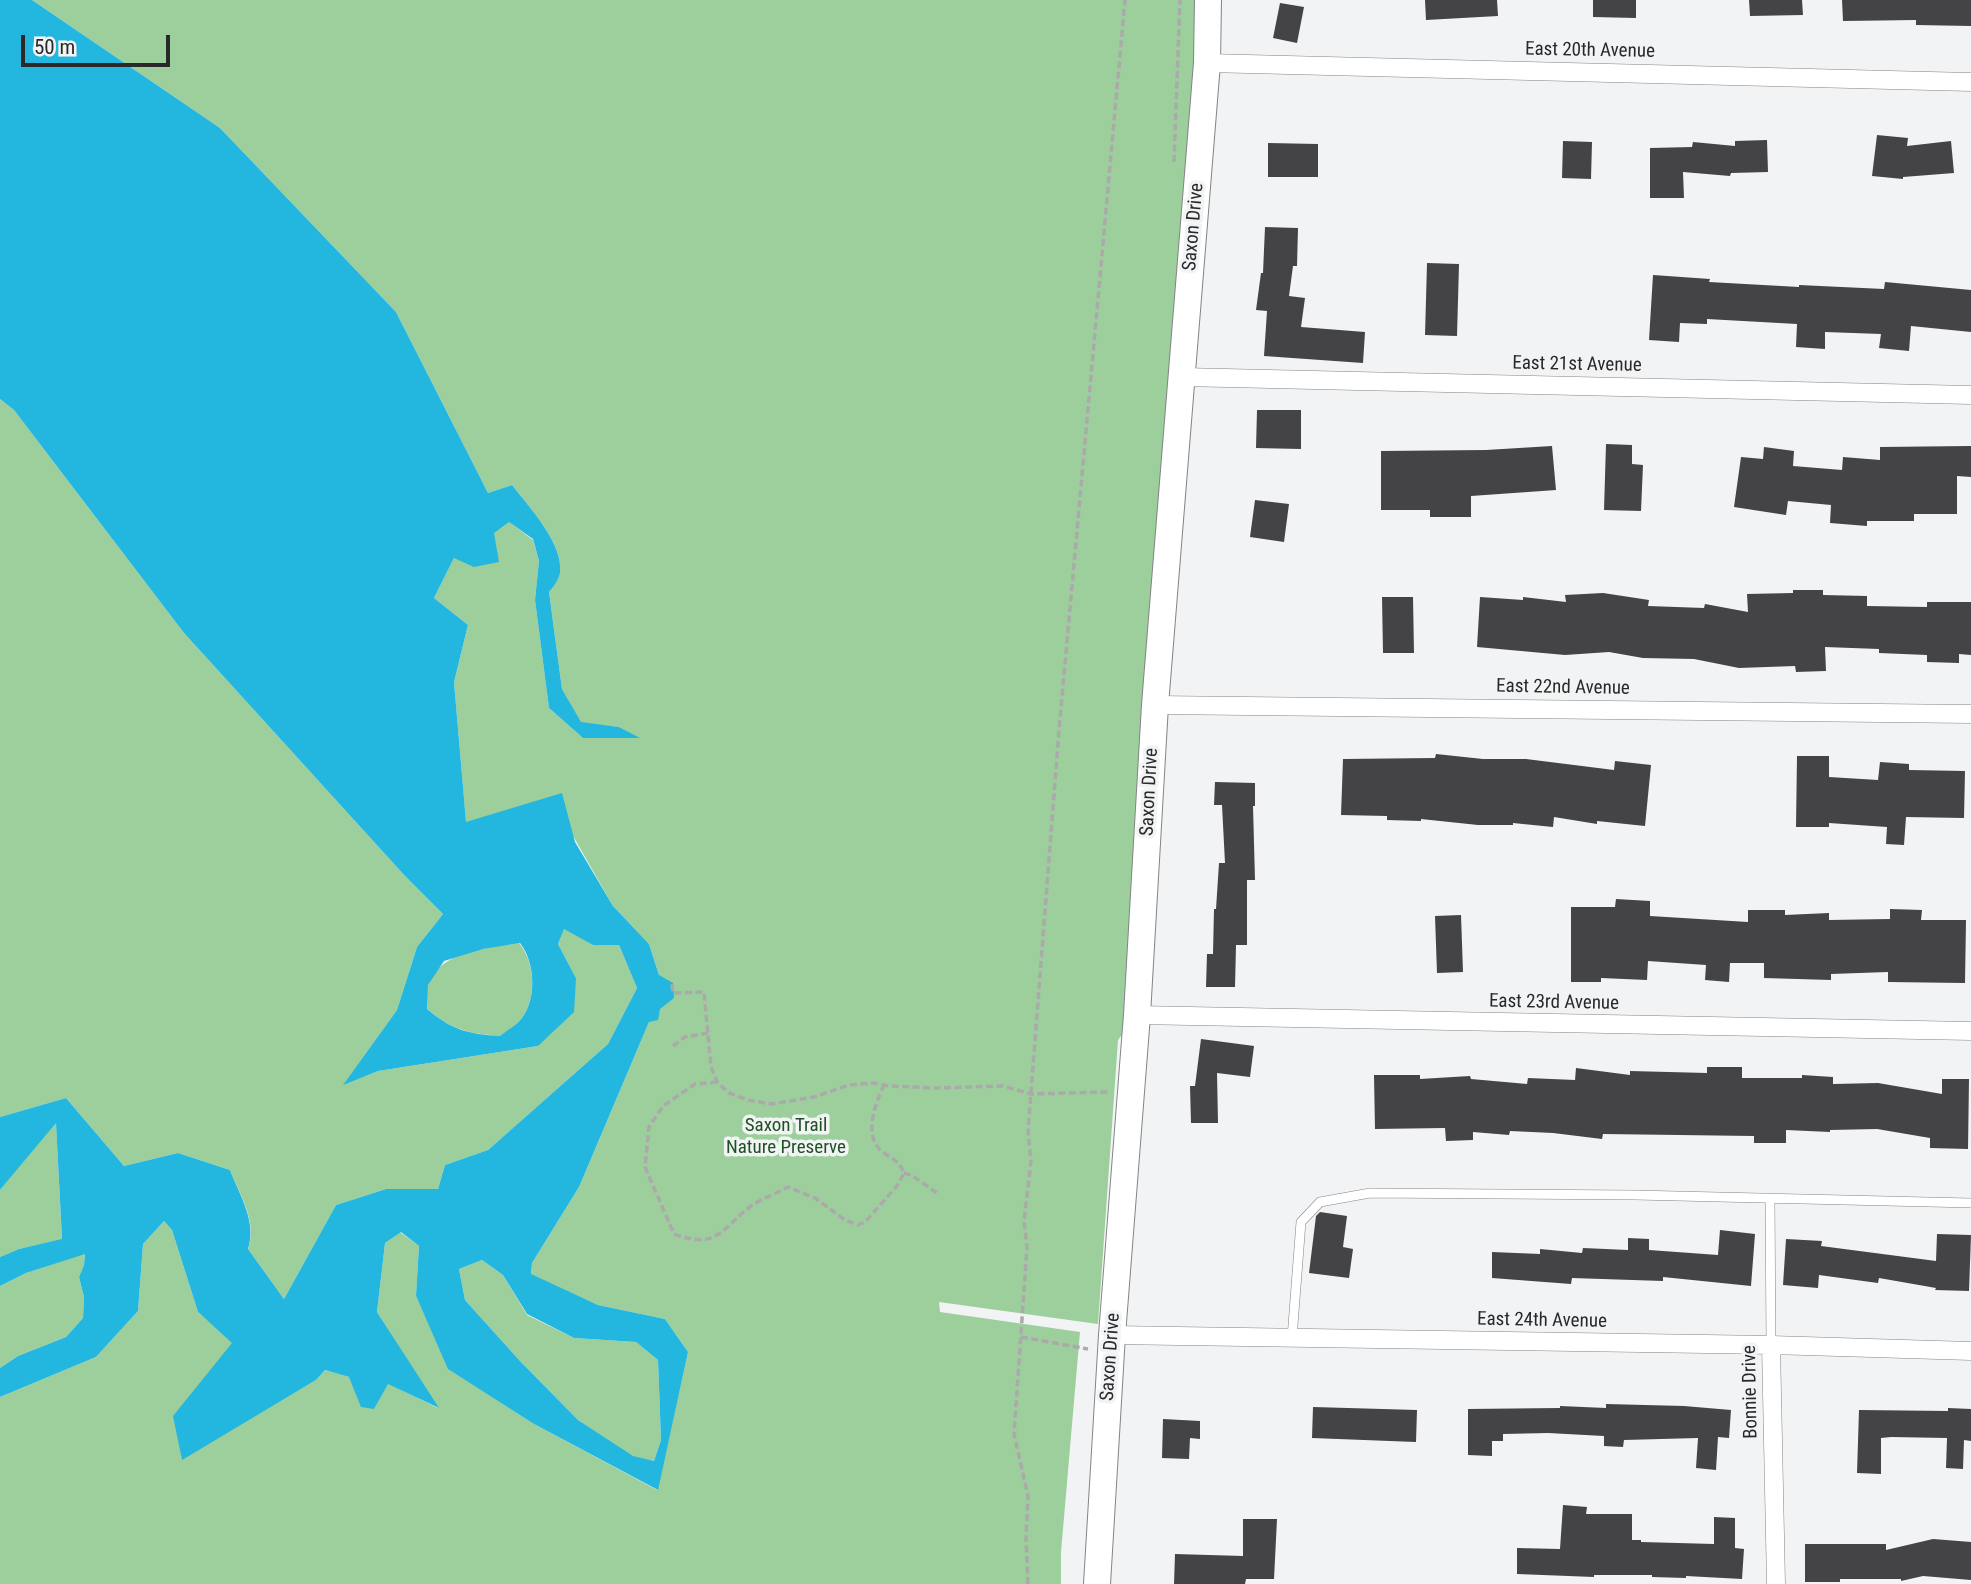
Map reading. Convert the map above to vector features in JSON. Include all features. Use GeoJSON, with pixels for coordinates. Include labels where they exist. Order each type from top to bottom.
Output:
{"type":"FeatureCollection","features":[{"type":"Feature","properties":{"kind":"street","name":"Saxon Drive"},"geometry":{"type":"LineString","coordinates":[[1097,1584],[1103,1343],[1137,1015],[1155,705],[1207,62],[1208,0]]}},
{"type":"Feature","properties":{"kind":"street","name":"East 20th Avenue"},"geometry":{"type":"LineString","coordinates":[[1207,62],[1971,82]]}},
{"type":"Feature","properties":{"kind":"street","name":"East 21st Avenue"},"geometry":{"type":"LineString","coordinates":[[1182,377],[1971,395]]}},
{"type":"Feature","properties":{"kind":"street","name":"East 22nd Avenue"},"geometry":{"type":"LineString","coordinates":[[1155,705],[1971,714]]}},
{"type":"Feature","properties":{"kind":"street","name":"East 23rd Avenue"},"geometry":{"type":"LineString","coordinates":[[1137,1015],[1971,1031]]}},
{"type":"Feature","properties":{"kind":"street","name":"East 24th Avenue"},"geometry":{"type":"LineString","coordinates":[[1103,1343],[1293,1338],[1971,1351]]}},
{"type":"Feature","properties":{"kind":"street","name":"Bonnie Drive"},"geometry":{"type":"LineString","coordinates":[[1771,1346],[1776,1584]]}},
{"type":"Feature","properties":{"kind":"lane"},"geometry":{"type":"LineString","coordinates":[[1293,1338],[1301,1222],[1320,1202],[1370,1193],[1971,1203]]}},
{"type":"Feature","properties":{"kind":"lane","name":"Bonnie Drive"},"geometry":{"type":"LineString","coordinates":[[1770,1198],[1771,1346]]}},
{"type":"Feature","properties":{"kind":"path"},"geometry":{"type":"LineString","coordinates":[[1027,1584],[1027,1496],[1014,1434],[1027,1247],[1024,1221],[1031,1161],[1028,1131],[1059,730],[1125,0]]}},
{"type":"Feature","properties":{"kind":"path"},"geometry":{"type":"LineString","coordinates":[[673,984],[673,993],[704,992],[710,1067],[718,1082],[729,1093],[771,1104],[814,1097],[849,1085],[874,1083],[936,1088],[1003,1086],[1031,1094],[1114,1092]]}},
{"type":"Feature","properties":{"kind":"path"},"geometry":{"type":"LineString","coordinates":[[673,1046],[685,1037],[708,1034]]}},
{"type":"Feature","properties":{"kind":"path"},"geometry":{"type":"LineString","coordinates":[[718,1082],[695,1084],[663,1106],[649,1127],[645,1167],[674,1234],[691,1241],[720,1236],[753,1205],[788,1187],[815,1198],[845,1220],[858,1225],[865,1222],[897,1186],[904,1173]]}},
{"type":"Feature","properties":{"kind":"path"},"geometry":{"type":"LineString","coordinates":[[884,1085],[874,1108],[872,1122],[877,1145],[884,1153],[894,1158],[904,1173],[937,1193]]}},
{"type":"Feature","properties":{"kind":"path"},"geometry":{"type":"LineString","coordinates":[[1021,1337],[1103,1343]]}},
{"type":"Feature","properties":{"kind":"green space","name":"Saxon Trail Nature Preserve"},"geometry":{"type":"Polygon","coordinates":[[[32,0],[1208,0],[1137,1015],[1118,1040],[1098,1324],[939,1302],[940,1312],[1080,1332],[1061,1552],[1061,1584],[0,1584],[0,1397],[96,1357],[138,1311],[143,1244],[164,1221],[172,1230],[198,1312],[233,1343],[174,1416],[182,1459],[316,1380],[325,1370],[349,1377],[374,1409],[387,1383],[438,1408],[377,1312],[385,1243],[400,1232],[419,1246],[416,1296],[449,1369],[534,1424],[657,1490],[688,1352],[665,1319],[598,1305],[531,1275],[532,1263],[579,1187],[649,1022],[659,975],[649,944],[613,906],[572,834],[466,823],[454,682],[468,625],[434,598],[454,558],[508,521],[533,540],[539,561],[535,600],[549,708],[583,738],[638,738],[619,727],[581,723],[562,689],[549,592],[559,576],[557,550],[536,515],[512,485],[488,493],[396,312],[220,128],[32,0]]]}},
{"type":"Feature","properties":{"kind":"green space"},"geometry":{"type":"Polygon","coordinates":[[[0,399],[14,410],[184,633],[405,876],[443,914],[417,947],[397,1010],[344,1084],[378,1071],[538,1046],[576,978],[558,944],[564,928],[593,945],[619,945],[637,988],[608,1044],[488,1150],[445,1165],[438,1189],[386,1189],[336,1205],[284,1299],[248,1249],[251,1239],[249,1219],[230,1170],[178,1153],[124,1166],[66,1098],[0,1117],[0,399]]]}},
{"type":"Feature","properties":{"kind":"green space"},"geometry":{"type":"Polygon","coordinates":[[[519,943],[531,970],[532,990],[527,1010],[509,1030],[500,1036],[469,1032],[445,1022],[427,1009],[428,986],[442,965],[466,953],[519,943]]]}},
{"type":"Feature","properties":{"kind":"green space"},"geometry":{"type":"Polygon","coordinates":[[[56,1122],[62,1240],[19,1249],[0,1257],[0,1190],[56,1122]]]}},
{"type":"Feature","properties":{"kind":"green space"},"geometry":{"type":"Polygon","coordinates":[[[85,1253],[79,1277],[84,1297],[83,1318],[66,1337],[18,1356],[0,1368],[0,1286],[26,1273],[85,1253]]]}},
{"type":"Feature","properties":{"kind":"green space"},"geometry":{"type":"Polygon","coordinates":[[[482,1260],[503,1275],[527,1315],[574,1338],[636,1342],[658,1360],[661,1440],[654,1461],[633,1457],[578,1420],[465,1300],[459,1269],[482,1260]]]}},
{"type":"Feature","properties":{"kind":"water"},"geometry":{"type":"Polygon","coordinates":[[[0,0],[32,0],[220,128],[396,312],[488,493],[512,485],[544,526],[557,550],[560,573],[549,592],[562,689],[581,722],[619,727],[640,738],[583,738],[549,708],[535,600],[539,561],[533,539],[509,522],[494,533],[499,562],[474,567],[454,558],[434,598],[468,625],[454,682],[466,822],[562,793],[575,842],[613,906],[649,944],[659,975],[673,983],[674,998],[660,1009],[658,1020],[649,1022],[579,1187],[532,1263],[531,1274],[598,1305],[665,1319],[688,1352],[658,1490],[534,1424],[448,1369],[416,1296],[419,1246],[401,1232],[385,1243],[377,1312],[439,1408],[388,1384],[374,1409],[361,1407],[349,1377],[325,1370],[316,1380],[182,1460],[173,1416],[232,1343],[198,1312],[172,1230],[164,1221],[143,1244],[138,1311],[96,1357],[0,1397],[0,1368],[18,1356],[66,1337],[83,1318],[84,1297],[79,1277],[85,1254],[26,1273],[0,1286],[0,1257],[19,1249],[62,1239],[56,1123],[0,1190],[0,1117],[66,1098],[124,1166],[178,1153],[230,1170],[249,1219],[248,1249],[284,1299],[336,1205],[386,1189],[438,1189],[445,1165],[488,1150],[608,1044],[637,988],[619,945],[593,945],[564,929],[558,944],[576,978],[574,1012],[538,1046],[378,1071],[343,1085],[397,1010],[417,947],[443,914],[405,876],[184,633],[14,410],[0,399],[0,0]],[[520,943],[483,949],[444,961],[428,985],[427,1009],[444,1022],[461,1030],[500,1036],[520,1021],[530,1001],[531,970],[520,943]],[[482,1260],[459,1269],[465,1300],[578,1420],[633,1456],[654,1461],[661,1440],[658,1360],[636,1342],[574,1338],[527,1314],[503,1275],[482,1260]]]}},
{"type":"Feature","properties":{"kind":"building"},"geometry":{"type":"Polygon","coordinates":[[[1425,0],[1497,0],[1498,16],[1426,20],[1425,0]]]}},
{"type":"Feature","properties":{"kind":"building"},"geometry":{"type":"Polygon","coordinates":[[[1593,0],[1636,0],[1636,18],[1593,17],[1593,0]]]}},
{"type":"Feature","properties":{"kind":"building"},"geometry":{"type":"Polygon","coordinates":[[[1749,0],[1802,0],[1803,15],[1750,16],[1749,0]]]}},
{"type":"Feature","properties":{"kind":"building"},"geometry":{"type":"Polygon","coordinates":[[[1842,0],[1971,0],[1971,26],[1916,25],[1916,20],[1843,21],[1842,0]]]}},
{"type":"Feature","properties":{"kind":"building"},"geometry":{"type":"Polygon","coordinates":[[[1280,3],[1304,7],[1297,43],[1273,38],[1280,3]]]}},
{"type":"Feature","properties":{"kind":"building"},"geometry":{"type":"Polygon","coordinates":[[[1877,135],[1908,138],[1907,146],[1951,141],[1954,173],[1903,179],[1872,176],[1877,135]]]}},
{"type":"Feature","properties":{"kind":"building"},"geometry":{"type":"Polygon","coordinates":[[[1767,140],[1768,172],[1731,173],[1730,176],[1683,172],[1684,198],[1650,198],[1650,148],[1692,147],[1693,142],[1735,146],[1735,141],[1767,140]]]}},
{"type":"Feature","properties":{"kind":"building"},"geometry":{"type":"Polygon","coordinates":[[[1563,141],[1592,142],[1591,179],[1562,178],[1563,141]]]}},
{"type":"Feature","properties":{"kind":"building"},"geometry":{"type":"Polygon","coordinates":[[[1268,143],[1318,144],[1318,177],[1268,177],[1268,143]]]}},
{"type":"Feature","properties":{"kind":"building"},"geometry":{"type":"Polygon","coordinates":[[[1265,227],[1298,228],[1297,266],[1293,266],[1289,296],[1305,298],[1301,327],[1365,332],[1363,363],[1264,356],[1267,311],[1256,310],[1263,273],[1265,227]]]}},
{"type":"Feature","properties":{"kind":"building"},"geometry":{"type":"Polygon","coordinates":[[[1427,263],[1459,264],[1457,336],[1425,335],[1427,263]]]}},
{"type":"Feature","properties":{"kind":"building"},"geometry":{"type":"Polygon","coordinates":[[[1653,275],[1710,279],[1709,282],[1799,287],[1884,289],[1885,282],[1971,290],[1971,332],[1911,326],[1909,351],[1879,348],[1881,334],[1825,332],[1825,349],[1796,347],[1797,324],[1707,319],[1707,324],[1680,323],[1679,342],[1649,340],[1653,275]]]}},
{"type":"Feature","properties":{"kind":"building"},"geometry":{"type":"Polygon","coordinates":[[[1257,410],[1301,410],[1301,449],[1256,448],[1257,410]]]}},
{"type":"Feature","properties":{"kind":"building"},"geometry":{"type":"Polygon","coordinates":[[[1606,444],[1632,445],[1632,464],[1643,465],[1641,511],[1604,510],[1606,444]]]}},
{"type":"Feature","properties":{"kind":"building"},"geometry":{"type":"Polygon","coordinates":[[[1552,446],[1556,490],[1471,496],[1471,517],[1430,517],[1430,510],[1381,510],[1381,451],[1552,446]]]}},
{"type":"Feature","properties":{"kind":"building"},"geometry":{"type":"Polygon","coordinates":[[[1971,446],[1971,477],[1957,476],[1957,514],[1914,514],[1914,521],[1867,521],[1867,526],[1830,523],[1831,505],[1788,501],[1786,515],[1734,507],[1741,457],[1763,459],[1764,447],[1794,451],[1793,466],[1842,470],[1843,457],[1880,460],[1880,447],[1971,446]]]}},
{"type":"Feature","properties":{"kind":"building"},"geometry":{"type":"Polygon","coordinates":[[[1255,500],[1289,504],[1284,542],[1250,537],[1255,500]]]}},
{"type":"Feature","properties":{"kind":"building"},"geometry":{"type":"Polygon","coordinates":[[[1793,590],[1823,590],[1823,595],[1867,596],[1867,606],[1927,607],[1927,602],[1971,602],[1971,655],[1959,654],[1959,663],[1927,662],[1927,655],[1879,653],[1879,649],[1825,647],[1826,671],[1796,672],[1795,666],[1739,668],[1694,659],[1643,658],[1609,652],[1565,655],[1477,647],[1480,597],[1523,600],[1523,597],[1566,602],[1565,595],[1603,593],[1649,600],[1648,606],[1704,608],[1705,604],[1748,612],[1747,594],[1793,593],[1793,590]]]}},
{"type":"Feature","properties":{"kind":"building"},"geometry":{"type":"Polygon","coordinates":[[[1382,597],[1413,597],[1414,653],[1383,653],[1382,597]]]}},
{"type":"Feature","properties":{"kind":"building"},"geometry":{"type":"Polygon","coordinates":[[[1436,754],[1483,759],[1526,759],[1614,770],[1615,761],[1651,765],[1645,826],[1597,821],[1597,824],[1554,817],[1553,827],[1513,823],[1478,825],[1421,819],[1387,820],[1387,816],[1341,815],[1343,759],[1435,758],[1436,754]]]}},
{"type":"Feature","properties":{"kind":"building"},"geometry":{"type":"Polygon","coordinates":[[[1797,756],[1829,756],[1829,777],[1878,780],[1880,762],[1909,764],[1909,770],[1965,771],[1964,818],[1906,817],[1904,845],[1886,844],[1887,827],[1829,823],[1829,827],[1796,827],[1797,756]]]}},
{"type":"Feature","properties":{"kind":"building"},"geometry":{"type":"Polygon","coordinates":[[[1215,782],[1255,783],[1255,880],[1247,880],[1247,945],[1236,945],[1235,987],[1206,987],[1207,954],[1213,954],[1219,863],[1225,863],[1222,805],[1214,805],[1215,782]]]}},
{"type":"Feature","properties":{"kind":"building"},"geometry":{"type":"Polygon","coordinates":[[[1616,899],[1650,901],[1650,916],[1748,922],[1748,910],[1785,910],[1785,915],[1829,913],[1829,920],[1890,919],[1890,909],[1922,910],[1921,920],[1966,920],[1965,983],[1888,982],[1888,972],[1831,974],[1831,980],[1764,978],[1764,963],[1730,963],[1729,982],[1705,980],[1706,965],[1648,961],[1647,980],[1601,978],[1601,982],[1571,982],[1571,907],[1615,907],[1616,899]]]}},
{"type":"Feature","properties":{"kind":"building"},"geometry":{"type":"Polygon","coordinates":[[[1461,915],[1463,972],[1437,973],[1435,916],[1461,915]]]}},
{"type":"Feature","properties":{"kind":"building"},"geometry":{"type":"Polygon","coordinates":[[[1201,1039],[1254,1046],[1250,1077],[1217,1073],[1218,1123],[1191,1123],[1190,1086],[1195,1086],[1201,1039]]]}},
{"type":"Feature","properties":{"kind":"building"},"geometry":{"type":"Polygon","coordinates":[[[1707,1067],[1742,1067],[1742,1078],[1802,1078],[1802,1075],[1833,1077],[1833,1084],[1878,1083],[1942,1094],[1942,1079],[1969,1079],[1968,1149],[1930,1148],[1930,1138],[1877,1129],[1830,1132],[1786,1130],[1786,1143],[1754,1143],[1754,1136],[1603,1134],[1602,1139],[1510,1131],[1509,1135],[1473,1132],[1473,1140],[1446,1141],[1445,1128],[1375,1129],[1374,1075],[1420,1075],[1420,1079],[1470,1076],[1471,1079],[1527,1084],[1528,1078],[1575,1080],[1576,1068],[1630,1075],[1630,1071],[1707,1073],[1707,1067]]]}},
{"type":"Feature","properties":{"kind":"building"},"geometry":{"type":"Polygon","coordinates":[[[1320,1212],[1347,1216],[1343,1247],[1353,1249],[1349,1278],[1309,1273],[1316,1216],[1320,1212]]]}},
{"type":"Feature","properties":{"kind":"building"},"geometry":{"type":"Polygon","coordinates":[[[1720,1230],[1755,1234],[1751,1286],[1663,1277],[1663,1281],[1572,1278],[1571,1284],[1492,1278],[1492,1252],[1540,1254],[1540,1249],[1582,1253],[1583,1248],[1628,1250],[1628,1238],[1649,1239],[1649,1250],[1718,1255],[1720,1230]]]}},
{"type":"Feature","properties":{"kind":"building"},"geometry":{"type":"Polygon","coordinates":[[[1937,1234],[1971,1235],[1969,1291],[1935,1290],[1936,1288],[1879,1278],[1878,1283],[1819,1275],[1818,1288],[1783,1285],[1786,1239],[1822,1241],[1821,1246],[1936,1261],[1937,1234]]]}},
{"type":"Feature","properties":{"kind":"building"},"geometry":{"type":"Polygon","coordinates":[[[1606,1404],[1731,1410],[1729,1438],[1718,1437],[1716,1470],[1696,1468],[1698,1438],[1624,1440],[1623,1447],[1604,1446],[1604,1436],[1503,1434],[1503,1441],[1492,1441],[1492,1456],[1468,1455],[1468,1409],[1560,1406],[1606,1408],[1606,1404]]]}},
{"type":"Feature","properties":{"kind":"building"},"geometry":{"type":"Polygon","coordinates":[[[1313,1407],[1417,1410],[1416,1442],[1312,1438],[1313,1407]]]}},
{"type":"Feature","properties":{"kind":"building"},"geometry":{"type":"Polygon","coordinates":[[[1948,1408],[1971,1409],[1971,1441],[1964,1440],[1963,1469],[1946,1468],[1947,1438],[1891,1437],[1881,1438],[1881,1474],[1857,1473],[1859,1410],[1948,1411],[1948,1408]]]}},
{"type":"Feature","properties":{"kind":"building"},"geometry":{"type":"Polygon","coordinates":[[[1163,1419],[1200,1421],[1200,1439],[1190,1438],[1189,1459],[1162,1458],[1163,1419]]]}},
{"type":"Feature","properties":{"kind":"building"},"geometry":{"type":"Polygon","coordinates":[[[1563,1505],[1587,1507],[1586,1514],[1632,1514],[1632,1540],[1641,1542],[1714,1544],[1714,1517],[1735,1518],[1735,1548],[1744,1549],[1742,1579],[1517,1574],[1517,1548],[1560,1549],[1563,1505]]]}},
{"type":"Feature","properties":{"kind":"building"},"geometry":{"type":"Polygon","coordinates":[[[1243,1519],[1277,1519],[1274,1579],[1246,1579],[1245,1584],[1174,1584],[1175,1554],[1243,1556],[1243,1519]]]}},
{"type":"Feature","properties":{"kind":"building"},"geometry":{"type":"Polygon","coordinates":[[[1933,1539],[1971,1542],[1971,1580],[1923,1576],[1901,1581],[1840,1579],[1840,1582],[1805,1582],[1805,1544],[1886,1544],[1886,1550],[1933,1539]]]}}]}
